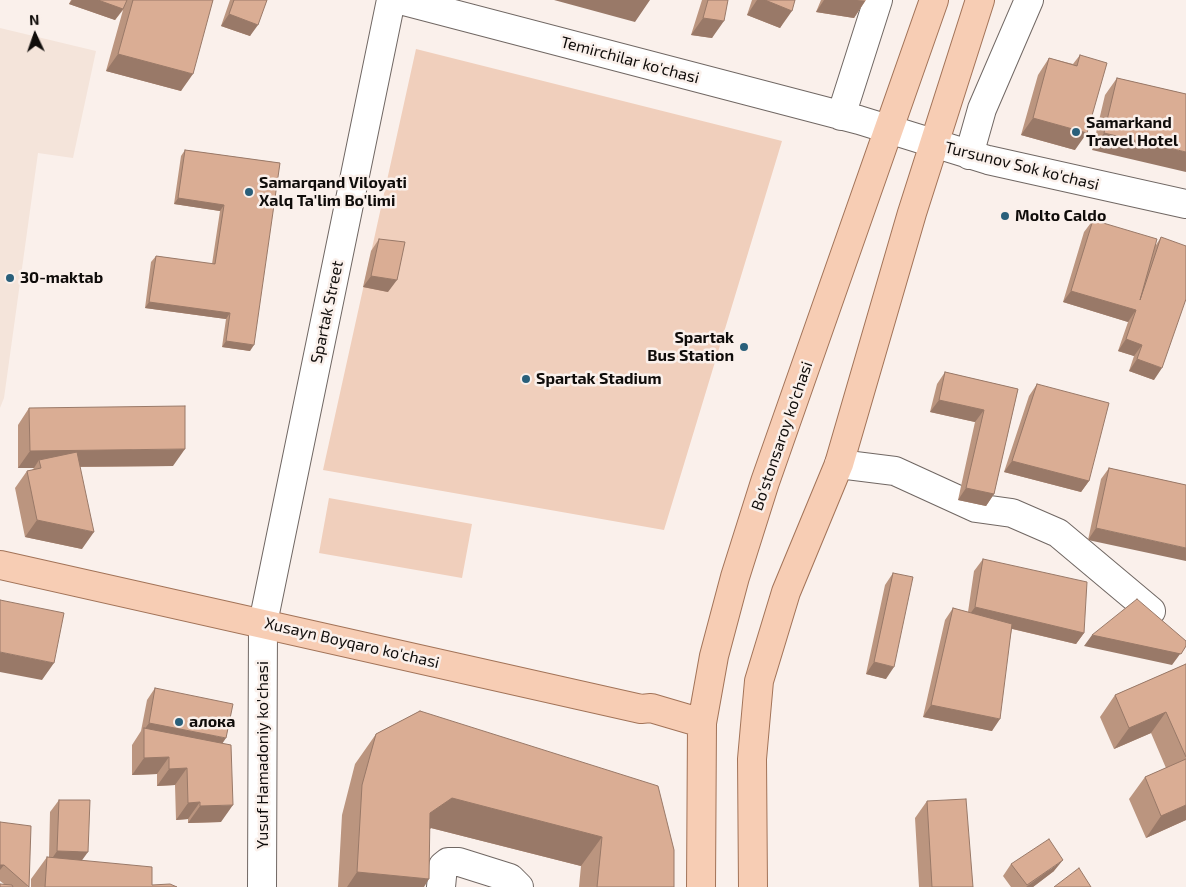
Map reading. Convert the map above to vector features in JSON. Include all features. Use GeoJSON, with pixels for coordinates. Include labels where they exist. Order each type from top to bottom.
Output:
{"type":"FeatureCollection","features":[{"type":"Feature","properties":{"kind":"main road","name":"Bo'stonsaroy ko'chasi"},"geometry":{"type":"LineString","coordinates":[[701,887],[702,723],[716,647],[765,482],[934,0]]}},
{"type":"Feature","properties":{"kind":"main road"},"geometry":{"type":"LineString","coordinates":[[753,887],[752,760],[759,681],[786,592],[839,464],[934,144],[980,0]]}},
{"type":"Feature","properties":{"kind":"main road","name":"Xusayn Boyqaro ko'chasi"},"geometry":{"type":"LineString","coordinates":[[0,565],[641,709],[651,708],[702,723]]}},
{"type":"Feature","properties":{"kind":"street","name":"Spartak Street"},"geometry":{"type":"LineString","coordinates":[[263,623],[391,0]]}},
{"type":"Feature","properties":{"kind":"street","name":"Temirchilar ko'chasi"},"geometry":{"type":"LineString","coordinates":[[400,0],[850,118]]}},
{"type":"Feature","properties":{"kind":"street"},"geometry":{"type":"LineString","coordinates":[[850,118],[878,0]]}},
{"type":"Feature","properties":{"kind":"street"},"geometry":{"type":"LineString","coordinates":[[969,155],[982,109],[1029,0]]}},
{"type":"Feature","properties":{"kind":"street","name":"Tursunov Sok ko'chasi"},"geometry":{"type":"LineString","coordinates":[[850,118],[969,155],[1186,204]]}},
{"type":"Feature","properties":{"kind":"street"},"geometry":{"type":"LineString","coordinates":[[839,464],[895,471],[976,508],[1012,513],[1058,533],[1152,611]]}},
{"type":"Feature","properties":{"kind":"street","name":"Yusuf Hamadoniy ko'chasi"},"geometry":{"type":"LineString","coordinates":[[262,887],[263,623]]}},
{"type":"Feature","properties":{"kind":"street"},"geometry":{"type":"LineString","coordinates":[[441,887],[443,866],[448,862],[459,862],[510,878],[519,887]]}},
{"type":"Feature","properties":{"kind":"shaded area","name":"30-maktab"},"geometry":{"type":"Polygon","coordinates":[[[0,28],[96,51],[73,158],[38,153],[4,398],[0,408],[0,28]]]}},
{"type":"Feature","properties":{"kind":"shaded area","name":"Spartak Stadium"},"geometry":{"type":"Polygon","coordinates":[[[416,49],[782,141],[664,530],[323,470],[416,49]]]}},
{"type":"Feature","properties":{"kind":"shaded area"},"geometry":{"type":"Polygon","coordinates":[[[329,498],[472,524],[462,578],[319,553],[329,498]]]}},
{"type":"Feature","properties":{"kind":"building"},"geometry":{"type":"Polygon","coordinates":[[[98,0],[127,0],[123,9],[98,0]]]}},
{"type":"Feature","properties":{"kind":"building"},"geometry":{"type":"Polygon","coordinates":[[[133,0],[213,0],[193,74],[118,54],[133,0]]]}},
{"type":"Feature","properties":{"kind":"building"},"geometry":{"type":"Polygon","coordinates":[[[234,0],[267,0],[258,25],[229,14],[234,0]]]}},
{"type":"Feature","properties":{"kind":"building"},"geometry":{"type":"Polygon","coordinates":[[[708,0],[728,0],[724,21],[703,18],[708,0]]]}},
{"type":"Feature","properties":{"kind":"building"},"geometry":{"type":"Polygon","coordinates":[[[765,0],[795,0],[792,11],[765,0]]]}},
{"type":"Feature","properties":{"kind":"building"},"geometry":{"type":"Polygon","coordinates":[[[1080,55],[1107,63],[1087,133],[1033,118],[1049,58],[1077,66],[1080,55]]]}},
{"type":"Feature","properties":{"kind":"building"},"geometry":{"type":"Polygon","coordinates":[[[1117,78],[1186,94],[1186,152],[1104,133],[1117,78]]]}},
{"type":"Feature","properties":{"kind":"building"},"geometry":{"type":"Polygon","coordinates":[[[185,150],[280,163],[254,345],[226,341],[230,313],[149,302],[156,256],[215,264],[224,205],[178,198],[185,150]]]}},
{"type":"Feature","properties":{"kind":"building"},"geometry":{"type":"Polygon","coordinates":[[[1093,220],[1157,239],[1140,300],[1161,237],[1186,246],[1186,299],[1162,368],[1137,359],[1142,345],[1126,339],[1136,310],[1071,291],[1093,220]]]}},
{"type":"Feature","properties":{"kind":"building"},"geometry":{"type":"Polygon","coordinates":[[[379,239],[405,242],[397,280],[371,276],[379,239]]]}},
{"type":"Feature","properties":{"kind":"building"},"geometry":{"type":"Polygon","coordinates":[[[945,372],[1018,389],[994,494],[966,488],[984,410],[939,400],[945,372]]]}},
{"type":"Feature","properties":{"kind":"building"},"geometry":{"type":"Polygon","coordinates":[[[1037,384],[1109,403],[1089,481],[1012,461],[1037,384]]]}},
{"type":"Feature","properties":{"kind":"building"},"geometry":{"type":"Polygon","coordinates":[[[185,406],[185,449],[30,451],[29,408],[185,406]]]}},
{"type":"Feature","properties":{"kind":"building"},"geometry":{"type":"Polygon","coordinates":[[[77,452],[94,532],[37,520],[27,471],[41,468],[39,460],[77,452]]]}},
{"type":"Feature","properties":{"kind":"building"},"geometry":{"type":"Polygon","coordinates":[[[1109,468],[1186,485],[1186,548],[1096,528],[1109,468]]]}},
{"type":"Feature","properties":{"kind":"building"},"geometry":{"type":"Polygon","coordinates":[[[983,559],[1087,582],[1084,633],[975,607],[983,559]]]}},
{"type":"Feature","properties":{"kind":"building"},"geometry":{"type":"Polygon","coordinates":[[[893,573],[913,577],[894,667],[874,662],[893,573]]]}},
{"type":"Feature","properties":{"kind":"building"},"geometry":{"type":"Polygon","coordinates":[[[1137,599],[1186,641],[1186,646],[1181,654],[1092,635],[1137,599]]]}},
{"type":"Feature","properties":{"kind":"building"},"geometry":{"type":"Polygon","coordinates":[[[0,600],[64,613],[54,663],[0,652],[0,600]]]}},
{"type":"Feature","properties":{"kind":"building"},"geometry":{"type":"Polygon","coordinates":[[[953,608],[1012,624],[1000,719],[931,705],[953,608]]]}},
{"type":"Feature","properties":{"kind":"building"},"geometry":{"type":"Polygon","coordinates":[[[1186,664],[1186,757],[1166,712],[1129,728],[1115,695],[1186,664]]]}},
{"type":"Feature","properties":{"kind":"building"},"geometry":{"type":"Polygon","coordinates":[[[155,688],[233,704],[226,738],[149,723],[155,688]]]}},
{"type":"Feature","properties":{"kind":"building"},"geometry":{"type":"Polygon","coordinates":[[[420,711],[658,786],[674,850],[674,887],[597,887],[602,837],[452,798],[430,813],[429,879],[357,872],[362,785],[376,734],[420,711]]]}},
{"type":"Feature","properties":{"kind":"building"},"geometry":{"type":"Polygon","coordinates":[[[144,728],[231,745],[233,805],[200,806],[200,802],[188,803],[187,768],[169,769],[169,757],[144,758],[144,728]]]}},
{"type":"Feature","properties":{"kind":"building"},"geometry":{"type":"Polygon","coordinates":[[[1186,759],[1186,805],[1161,816],[1145,777],[1186,759]]]}},
{"type":"Feature","properties":{"kind":"building"},"geometry":{"type":"Polygon","coordinates":[[[966,799],[973,887],[932,887],[927,801],[966,799]]]}},
{"type":"Feature","properties":{"kind":"building"},"geometry":{"type":"Polygon","coordinates":[[[59,800],[90,800],[88,852],[57,851],[59,800]]]}},
{"type":"Feature","properties":{"kind":"building"},"geometry":{"type":"Polygon","coordinates":[[[0,822],[31,826],[29,887],[4,865],[0,865],[0,822]]]}},
{"type":"Feature","properties":{"kind":"building"},"geometry":{"type":"Polygon","coordinates":[[[1049,839],[1063,860],[1027,885],[1011,864],[1049,839]]]}},
{"type":"Feature","properties":{"kind":"building"},"geometry":{"type":"Polygon","coordinates":[[[47,857],[152,867],[152,885],[170,884],[177,887],[45,887],[47,857]]]}},
{"type":"Feature","properties":{"kind":"building"},"geometry":{"type":"Polygon","coordinates":[[[1079,868],[1091,887],[1054,887],[1079,868]]]}},
{"type":"Feature","properties":{"kind":"building"},"geometry":{"type":"Polygon","coordinates":[[[0,884],[12,885],[13,887],[0,887],[0,884]]]}},
{"type":"Feature","properties":{"kind":"place","name":"Samarkand Travel Hotel"},"geometry":{"type":"Point","coordinates":[1076,132]}},
{"type":"Feature","properties":{"kind":"place","name":"Samarqand Viloyati Xalq Ta'lim Bo'limi"},"geometry":{"type":"Point","coordinates":[249,192]}},
{"type":"Feature","properties":{"kind":"place","name":"Molto Caldo"},"geometry":{"type":"Point","coordinates":[1005,216]}},
{"type":"Feature","properties":{"kind":"place","name":"30-maktab"},"geometry":{"type":"Point","coordinates":[10,278]}},
{"type":"Feature","properties":{"kind":"place","name":"Spartak Bus Station"},"geometry":{"type":"Point","coordinates":[744,347]}},
{"type":"Feature","properties":{"kind":"place","name":"Spartak Stadium"},"geometry":{"type":"Point","coordinates":[526,379]}},
{"type":"Feature","properties":{"kind":"place","name":"алока"},"geometry":{"type":"Point","coordinates":[179,722]}}]}
